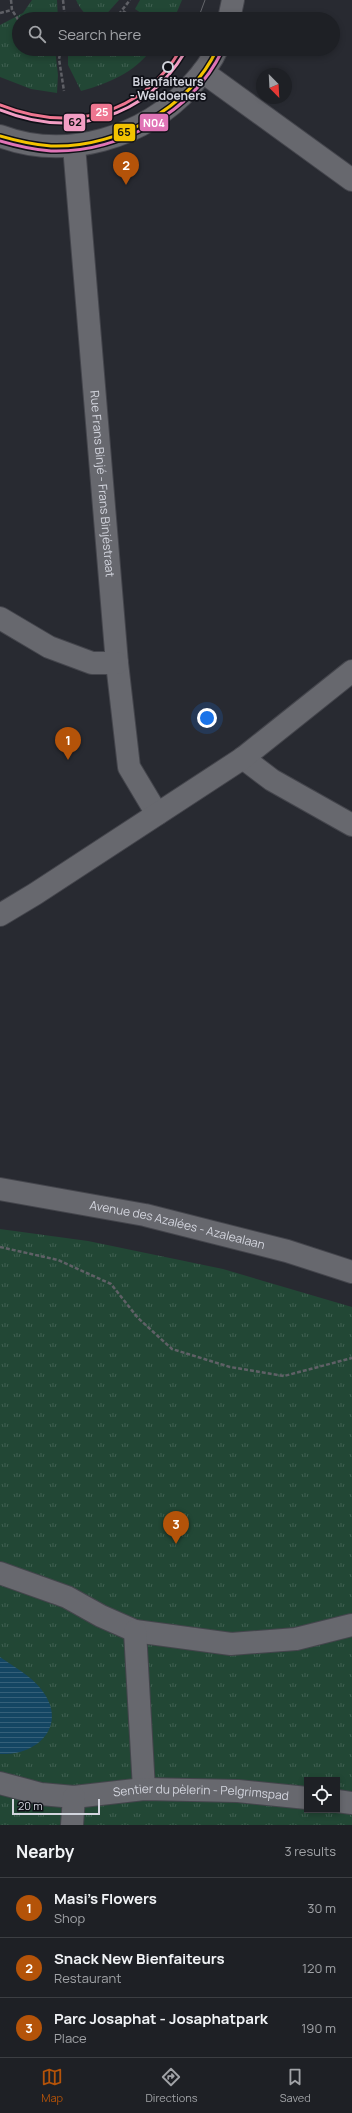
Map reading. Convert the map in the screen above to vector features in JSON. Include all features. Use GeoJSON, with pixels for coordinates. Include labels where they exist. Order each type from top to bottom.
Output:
{"type":"FeatureCollection","features":[{"type":"Feature","properties":{"kind":"street"},"geometry":{"type":"LineString","coordinates":[[230,12],[233,0]]}},
{"type":"Feature","properties":{"kind":"street"},"geometry":{"type":"LineString","coordinates":[[0,136],[34,145],[74,146],[111,138],[146,123],[177,101],[203,72],[213,56]]}},
{"type":"Feature","properties":{"kind":"street"},"geometry":{"type":"LineString","coordinates":[[203,72],[352,180]]}},
{"type":"Feature","properties":{"kind":"street","name":"Rue Frans Binjé - Frans Binjéstraat"},"geometry":{"type":"LineString","coordinates":[[74,146],[117,663],[128,767],[157,814]]}},
{"type":"Feature","properties":{"kind":"street"},"geometry":{"type":"LineString","coordinates":[[0,618],[49,647],[92,663],[117,663]]}},
{"type":"Feature","properties":{"kind":"street"},"geometry":{"type":"LineString","coordinates":[[0,915],[35,894],[243,758],[352,671]]}},
{"type":"Feature","properties":{"kind":"street"},"geometry":{"type":"LineString","coordinates":[[243,758],[272,780],[352,825]]}},
{"type":"Feature","properties":{"kind":"street","name":"Avenue des Azalées - Azalealaan"},"geometry":{"type":"LineString","coordinates":[[0,1189],[145,1215],[287,1251],[352,1272]]}},
{"type":"Feature","properties":{"kind":"street"},"geometry":{"type":"LineString","coordinates":[[0,1573],[67,1597],[101,1616],[135,1631],[232,1644],[296,1639],[352,1625]]}},
{"type":"Feature","properties":{"kind":"street"},"geometry":{"type":"LineString","coordinates":[[135,1631],[144,1789]]}},
{"type":"Feature","properties":{"kind":"street","name":"Sentier du pèlerin - Pelgrimspad"},"geometry":{"type":"LineString","coordinates":[[0,1783],[41,1794],[74,1797],[144,1789],[238,1791],[304,1798]]}},
{"type":"Feature","properties":{"kind":"street"},"geometry":{"type":"LineString","coordinates":[[72,1825],[74,1797]]}},
{"type":"Feature","properties":{"kind":"street"},"geometry":{"type":"LineString","coordinates":[[340,1801],[352,1803]]}},
{"type":"Feature","properties":{"kind":"path"},"geometry":{"type":"LineString","coordinates":[[0,13],[12,10],[11,0]]}},
{"type":"Feature","properties":{"kind":"path"},"geometry":{"type":"LineString","coordinates":[[63,0],[65,12]]}},
{"type":"Feature","properties":{"kind":"path"},"geometry":{"type":"LineString","coordinates":[[123,11],[130,0]]}},
{"type":"Feature","properties":{"kind":"path"},"geometry":{"type":"LineString","coordinates":[[60,56],[64,91]]}},
{"type":"Feature","properties":{"kind":"path"},"geometry":{"type":"LineString","coordinates":[[0,1247],[58,1260],[111,1284],[138,1318],[172,1349],[230,1367],[284,1376],[352,1358]]}},
{"type":"Feature","properties":{"kind":"green space"},"geometry":{"type":"Polygon","coordinates":[[[32,0],[57,0],[58,12],[24,12],[32,0]]]}},
{"type":"Feature","properties":{"kind":"green space"},"geometry":{"type":"Polygon","coordinates":[[[76,0],[119,0],[108,12],[84,12],[76,0]]]}},
{"type":"Feature","properties":{"kind":"green space"},"geometry":{"type":"Polygon","coordinates":[[[140,0],[182,0],[177,12],[140,12],[135,9],[140,0]]]}},
{"type":"Feature","properties":{"kind":"green space"},"geometry":{"type":"Polygon","coordinates":[[[12,19],[12,56],[56,56],[58,75],[57,93],[31,89],[0,77],[0,25],[12,19]]]}},
{"type":"Feature","properties":{"kind":"green space"},"geometry":{"type":"Polygon","coordinates":[[[68,56],[146,56],[129,71],[111,81],[81,91],[68,65],[68,56]]]}},
{"type":"Feature","properties":{"kind":"green space"},"geometry":{"type":"Polygon","coordinates":[[[0,1229],[88,1241],[223,1269],[352,1307],[352,1825],[0,1825],[0,1229]]]}},
{"type":"Feature","properties":{"kind":"water"},"geometry":{"type":"Polygon","coordinates":[[[0,1657],[37,1684],[49,1702],[52,1714],[51,1725],[46,1735],[37,1744],[27,1750],[14,1753],[0,1754],[0,1657]]]}},
{"type":"Feature","properties":{"kind":"tram line"},"geometry":{"type":"LineString","coordinates":[[201,12],[205,0]]}},
{"type":"Feature","properties":{"kind":"transit line","name":"25"},"geometry":{"type":"LineString","coordinates":[[0,105],[26,113],[52,117],[77,117],[102,113],[125,104],[146,90],[165,72],[176,56]]}},
{"type":"Feature","properties":{"kind":"transit line","name":"62"},"geometry":{"type":"LineString","coordinates":[[0,110],[27,119],[54,123],[80,122],[104,117],[128,107],[149,93],[169,75],[182,56]]}},
{"type":"Feature","properties":{"kind":"transit line","name":"65"},"geometry":{"type":"LineString","coordinates":[[0,136],[38,145],[51,146],[76,145],[100,140],[125,132],[148,121],[169,107],[188,90],[204,70],[213,56]]}},
{"type":"Feature","properties":{"kind":"transit line","name":"N04"},"geometry":{"type":"LineString","coordinates":[[0,141],[25,148],[51,151],[76,150],[102,145],[127,137],[150,125],[172,110],[192,93],[209,73],[219,56]]}},
{"type":"Feature","properties":{"kind":"place","name":"Bienfaiteurs - Weldoeners"},"geometry":{"type":"Point","coordinates":[168,67]}},
{"type":"Feature","properties":{"kind":"place","name":"Snack New Bienfaiteurs"},"geometry":{"type":"Point","coordinates":[126,185]}},
{"type":"Feature","properties":{"kind":"place","name":"Masi's Flowers"},"geometry":{"type":"Point","coordinates":[68,760]}},
{"type":"Feature","properties":{"kind":"place","name":"Parc Josaphat - Josaphatpark"},"geometry":{"type":"Point","coordinates":[176,1544]}}]}
